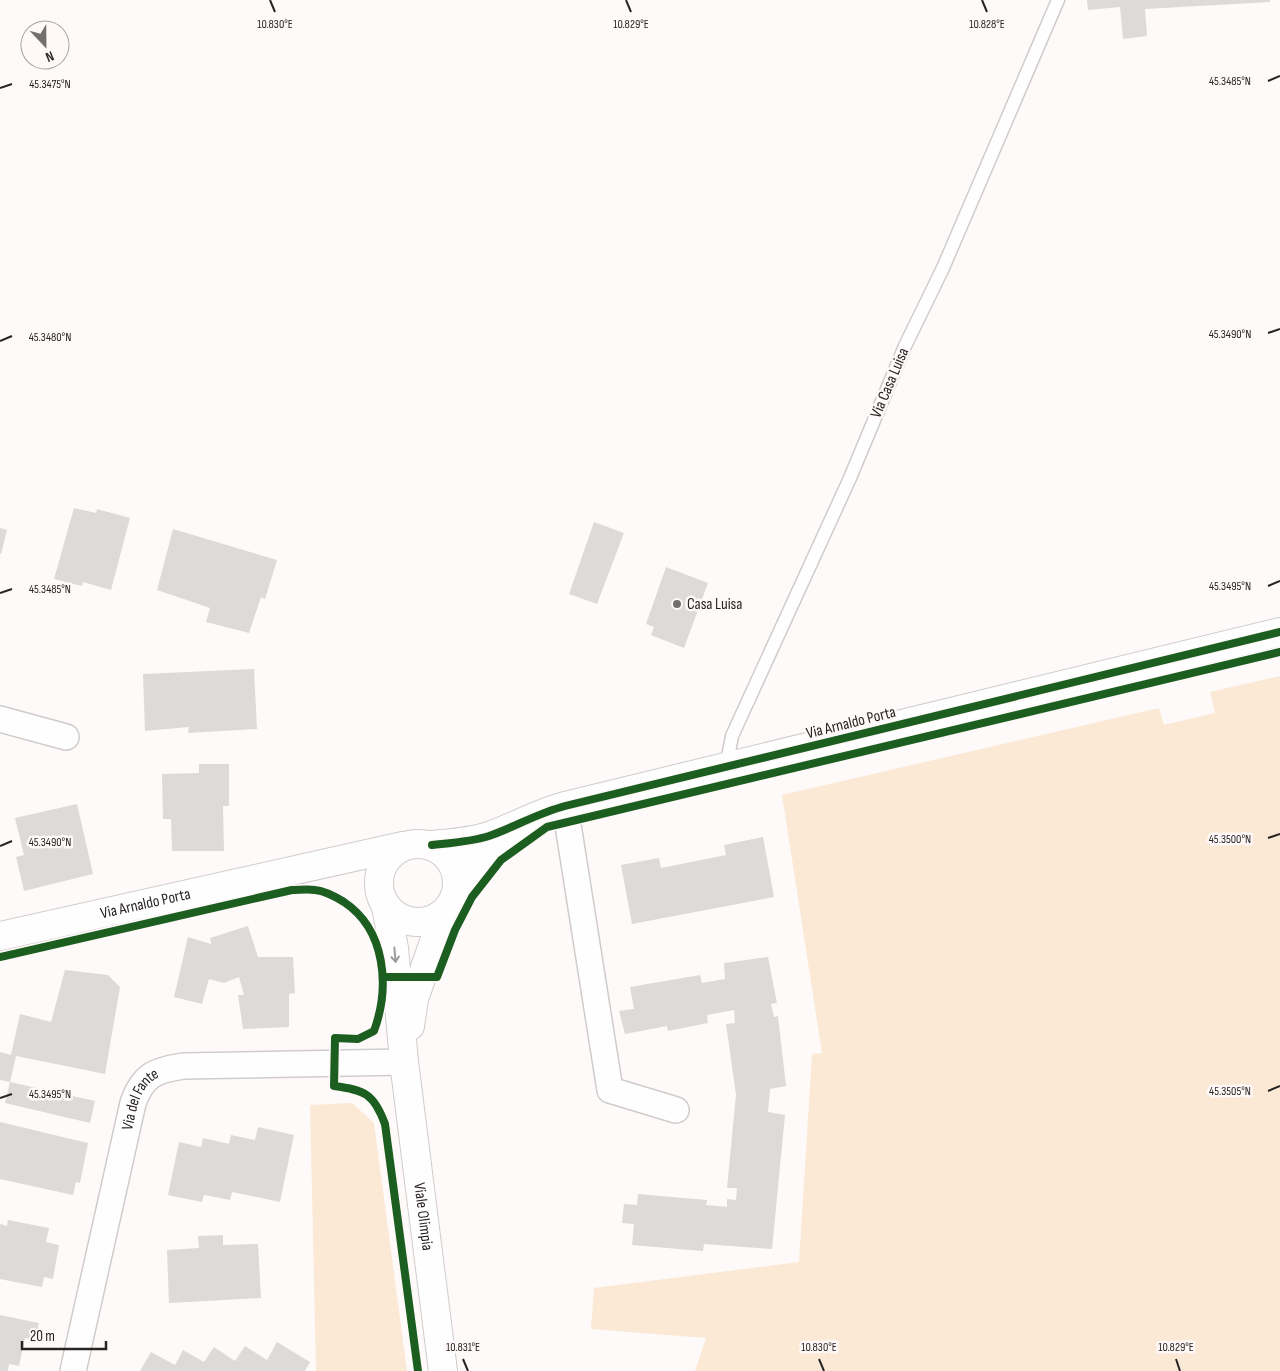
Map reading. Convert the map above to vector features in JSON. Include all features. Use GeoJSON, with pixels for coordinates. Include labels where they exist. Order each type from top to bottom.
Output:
{"type":"FeatureCollection","features":[{"type":"Feature","properties":{"kind":"main road","name":"Via Arnaldo Porta"},"geometry":{"type":"LineString","coordinates":[[432,845],[464,842],[489,836],[554,809],[1280,632]]}},
{"type":"Feature","properties":{"kind":"main road","name":"Viale Olimpia"},"geometry":{"type":"LineString","coordinates":[[404,1062],[414,999],[450,903],[477,862],[501,841],[554,809]]}},
{"type":"Feature","properties":{"kind":"main road"},"geometry":{"type":"LineString","coordinates":[[422,843],[432,845],[442,851],[453,865],[458,882],[450,903],[433,920],[420,923],[407,921],[396,916],[383,901],[380,872],[389,857],[403,846],[422,843]]}},
{"type":"Feature","properties":{"kind":"main road","name":"Via Arnaldo Porta"},"geometry":{"type":"LineString","coordinates":[[0,936],[403,846]]}},
{"type":"Feature","properties":{"kind":"main road","name":"Via Arnaldo Porta"},"geometry":{"type":"LineString","coordinates":[[290,870],[338,871],[365,877],[383,901]]}},
{"type":"Feature","properties":{"kind":"main road","name":"Viale Olimpia"},"geometry":{"type":"LineString","coordinates":[[383,901],[394,948],[404,1062],[443,1371]]}},
{"type":"Feature","properties":{"kind":"street"},"geometry":{"type":"LineString","coordinates":[[0,720],[66,737]]}},
{"type":"Feature","properties":{"kind":"street"},"geometry":{"type":"LineString","coordinates":[[554,809],[610,1090],[676,1110]]}},
{"type":"Feature","properties":{"kind":"street","name":"Via del Fante"},"geometry":{"type":"LineString","coordinates":[[73,1371],[134,1104],[139,1089],[149,1076],[165,1069],[184,1066],[404,1062]]}},
{"type":"Feature","properties":{"kind":"lane","name":"Via Casa Luisa"},"geometry":{"type":"LineString","coordinates":[[726,768],[732,736],[843,496],[905,346],[946,259],[1058,0]]}},
{"type":"Feature","properties":{"kind":"shaded area"},"geometry":{"type":"Polygon","coordinates":[[[1280,676],[1280,1371],[695,1371],[706,1338],[591,1329],[594,1288],[799,1262],[812,1054],[822,1053],[782,795],[1159,708],[1164,725],[1215,713],[1210,692],[1280,676]]]}},
{"type":"Feature","properties":{"kind":"shaded area"},"geometry":{"type":"Polygon","coordinates":[[[352,1103],[374,1123],[407,1371],[316,1371],[310,1105],[352,1103]]]}},
{"type":"Feature","properties":{"kind":"building"},"geometry":{"type":"Polygon","coordinates":[[[1087,0],[1270,0],[1270,2],[1145,9],[1147,36],[1123,39],[1120,7],[1088,10],[1087,0]]]}},
{"type":"Feature","properties":{"kind":"building"},"geometry":{"type":"Polygon","coordinates":[[[74,508],[96,513],[97,509],[130,518],[111,590],[83,582],[82,586],[54,579],[74,508]]]}},
{"type":"Feature","properties":{"kind":"building"},"geometry":{"type":"Polygon","coordinates":[[[594,522],[624,533],[597,604],[569,594],[594,522]]]}},
{"type":"Feature","properties":{"kind":"building"},"geometry":{"type":"Polygon","coordinates":[[[0,528],[7,530],[1,554],[0,554],[0,528]]]}},
{"type":"Feature","properties":{"kind":"building"},"geometry":{"type":"Polygon","coordinates":[[[173,529],[277,560],[265,599],[261,597],[249,633],[206,622],[210,608],[157,590],[173,529]]]}},
{"type":"Feature","properties":{"kind":"building","name":"Casa Luisa"},"geometry":{"type":"Polygon","coordinates":[[[666,567],[708,583],[684,648],[651,635],[654,627],[646,624],[666,567]]]}},
{"type":"Feature","properties":{"kind":"building"},"geometry":{"type":"Polygon","coordinates":[[[254,669],[257,729],[188,733],[189,727],[145,731],[143,674],[254,669]]]}},
{"type":"Feature","properties":{"kind":"building"},"geometry":{"type":"Polygon","coordinates":[[[199,764],[229,764],[229,806],[223,806],[224,851],[172,851],[171,819],[163,819],[162,774],[199,773],[199,764]]]}},
{"type":"Feature","properties":{"kind":"building"},"geometry":{"type":"Polygon","coordinates":[[[77,804],[93,874],[24,891],[16,857],[24,855],[15,818],[77,804]]]}},
{"type":"Feature","properties":{"kind":"building"},"geometry":{"type":"Polygon","coordinates":[[[763,837],[774,897],[632,924],[621,865],[659,858],[661,868],[726,855],[724,845],[763,837]]]}},
{"type":"Feature","properties":{"kind":"building"},"geometry":{"type":"Polygon","coordinates":[[[248,926],[258,957],[293,957],[295,993],[289,994],[289,1027],[243,1029],[238,995],[244,995],[239,977],[224,983],[209,979],[202,1004],[174,997],[188,937],[211,944],[210,938],[248,926]]]}},
{"type":"Feature","properties":{"kind":"building"},"geometry":{"type":"Polygon","coordinates":[[[768,957],[777,1003],[771,1004],[774,1017],[778,1016],[786,1086],[770,1089],[768,1112],[785,1115],[772,1249],[704,1244],[703,1251],[632,1245],[634,1224],[622,1223],[624,1204],[637,1205],[638,1194],[707,1200],[706,1205],[727,1207],[727,1199],[736,1200],[737,1188],[727,1188],[736,1095],[726,1024],[735,1023],[734,1010],[707,1015],[708,1023],[668,1031],[667,1026],[625,1034],[619,1011],[634,1009],[630,987],[700,975],[702,983],[725,979],[724,963],[768,957]]]}},
{"type":"Feature","properties":{"kind":"building"},"geometry":{"type":"Polygon","coordinates":[[[65,970],[108,975],[120,987],[105,1074],[16,1056],[10,1082],[0,1080],[0,1052],[11,1055],[20,1014],[51,1022],[65,970]]]}},
{"type":"Feature","properties":{"kind":"building"},"geometry":{"type":"Polygon","coordinates":[[[10,1082],[95,1101],[90,1123],[5,1103],[10,1082]]]}},
{"type":"Feature","properties":{"kind":"building"},"geometry":{"type":"Polygon","coordinates":[[[0,1122],[88,1143],[80,1183],[76,1182],[73,1195],[0,1179],[0,1122]]]}},
{"type":"Feature","properties":{"kind":"building"},"geometry":{"type":"Polygon","coordinates":[[[258,1127],[294,1135],[280,1202],[232,1192],[230,1200],[204,1195],[202,1202],[168,1195],[179,1142],[201,1147],[203,1138],[229,1144],[231,1135],[255,1140],[258,1127]]]}},
{"type":"Feature","properties":{"kind":"building"},"geometry":{"type":"Polygon","coordinates":[[[8,1220],[49,1228],[46,1242],[59,1245],[53,1279],[44,1277],[42,1287],[0,1279],[0,1224],[7,1226],[8,1220]]]}},
{"type":"Feature","properties":{"kind":"building"},"geometry":{"type":"Polygon","coordinates":[[[223,1235],[223,1245],[258,1244],[261,1298],[169,1303],[167,1250],[199,1248],[198,1236],[223,1235]]]}},
{"type":"Feature","properties":{"kind":"building"},"geometry":{"type":"Polygon","coordinates":[[[0,1315],[39,1323],[35,1340],[25,1338],[19,1366],[9,1364],[8,1371],[0,1371],[0,1315]]]}},
{"type":"Feature","properties":{"kind":"building"},"geometry":{"type":"Polygon","coordinates":[[[277,1342],[310,1362],[305,1371],[140,1371],[151,1352],[175,1365],[183,1350],[204,1362],[214,1347],[235,1361],[245,1346],[267,1360],[277,1342]]]}},
{"type":"Feature","properties":{"kind":"cycle path"},"geometry":{"type":"LineString","coordinates":[[432,845],[468,841],[489,836],[545,812],[565,806],[1280,632]]}},
{"type":"Feature","properties":{"kind":"cycle path"},"geometry":{"type":"LineString","coordinates":[[383,977],[437,977],[455,930],[472,897],[501,860],[547,827],[1280,652]]}},
{"type":"Feature","properties":{"kind":"cycle path"},"geometry":{"type":"LineString","coordinates":[[0,957],[292,890],[312,890],[326,893],[344,902],[358,914],[369,928],[381,960],[382,996],[374,1031],[358,1039],[335,1038],[334,1086],[354,1089],[367,1095],[377,1106],[385,1124],[418,1371]]}},
{"type":"Feature","properties":{"kind":"place","name":"Casa Luisa"},"geometry":{"type":"Point","coordinates":[677,604]}}]}
